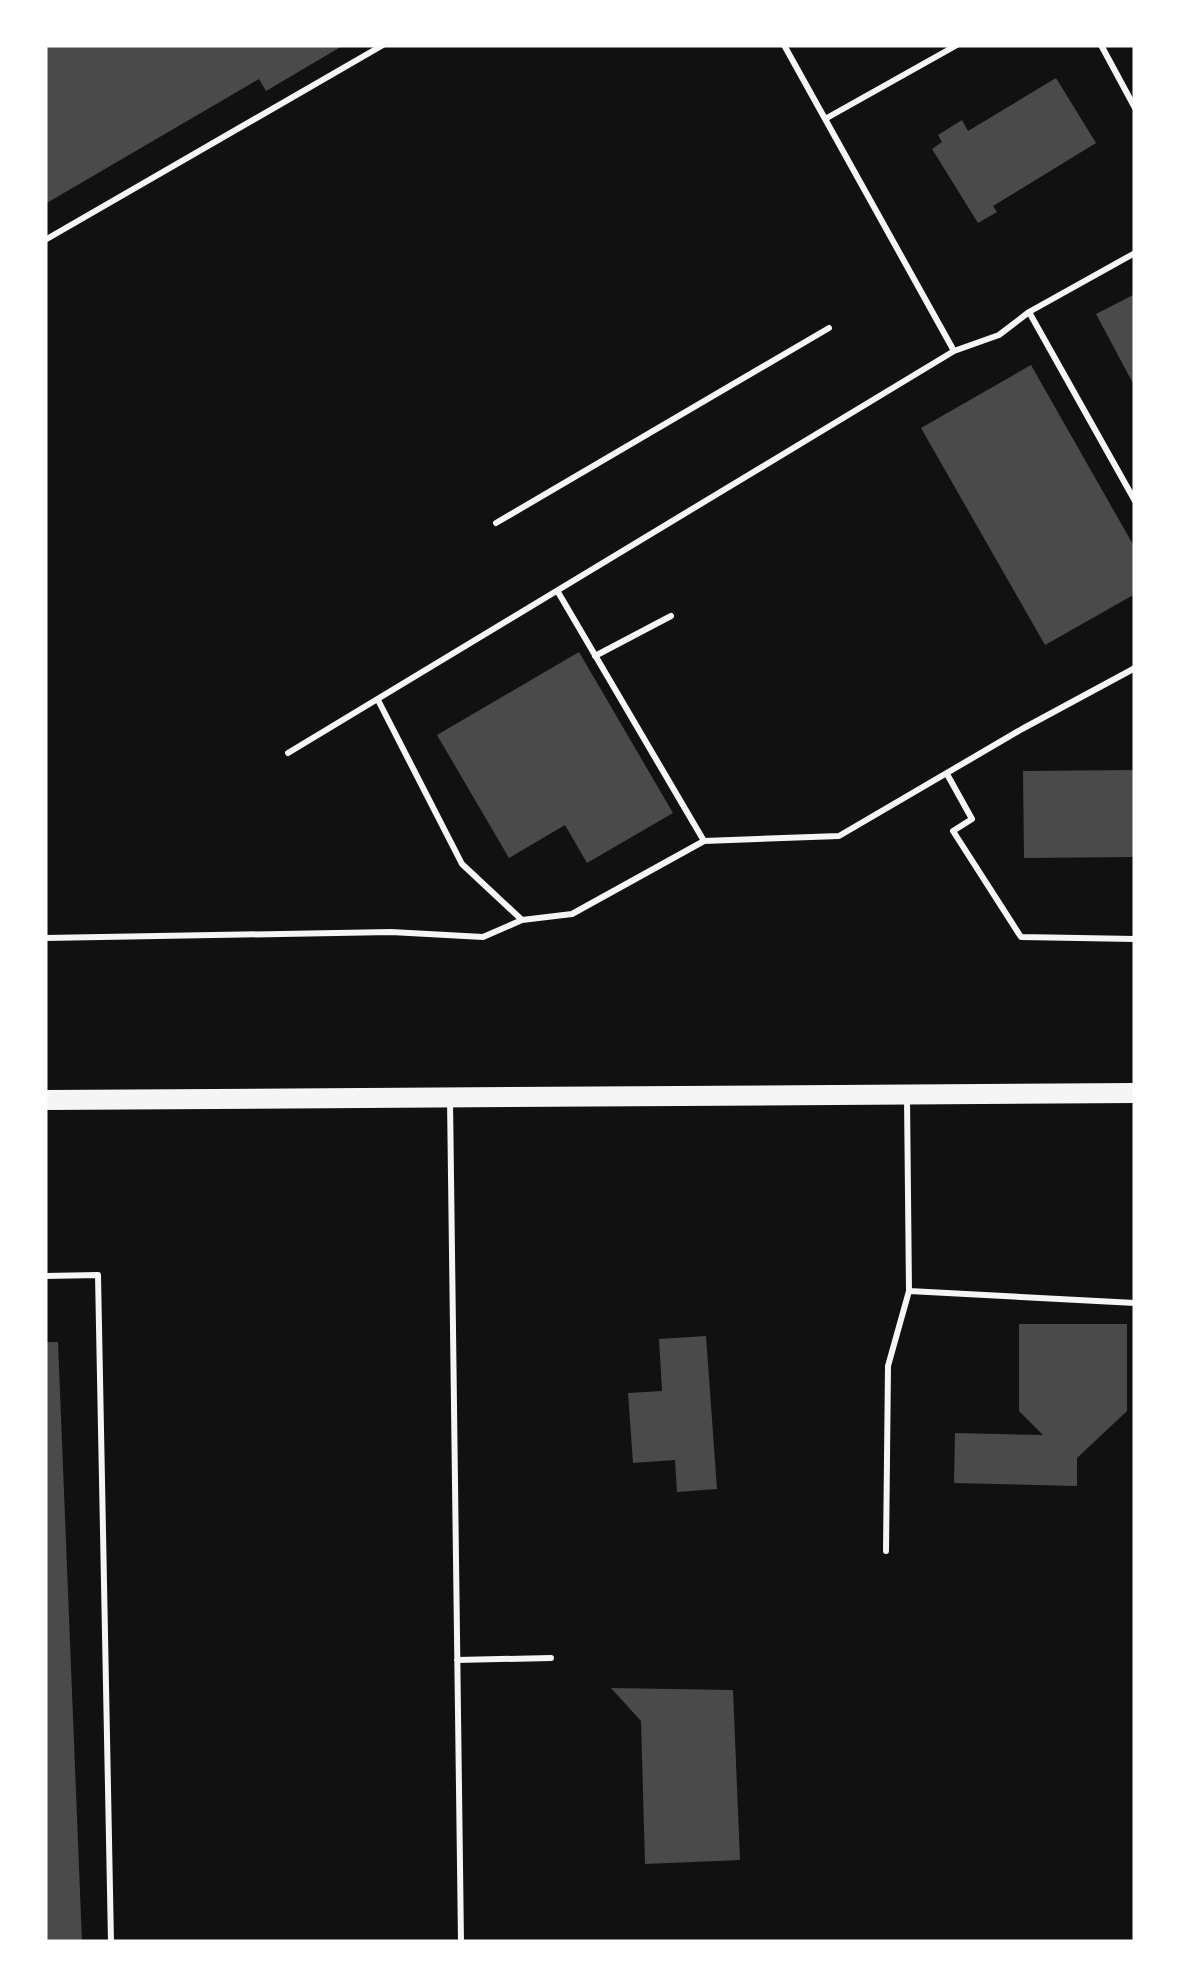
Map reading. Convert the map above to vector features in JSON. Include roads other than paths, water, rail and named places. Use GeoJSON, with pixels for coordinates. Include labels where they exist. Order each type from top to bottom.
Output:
{"type":"FeatureCollection","features":[{"type":"Feature","properties":{"kind":"main road"},"geometry":{"type":"LineString","coordinates":[[45,1100],[1135,1093]]}},
{"type":"Feature","properties":{"kind":"lane"},"geometry":{"type":"LineString","coordinates":[[45,240],[383,45]]}},
{"type":"Feature","properties":{"kind":"lane"},"geometry":{"type":"LineString","coordinates":[[784,45],[954,352]]}},
{"type":"Feature","properties":{"kind":"lane"},"geometry":{"type":"LineString","coordinates":[[826,120],[957,45]]}},
{"type":"Feature","properties":{"kind":"lane"},"geometry":{"type":"LineString","coordinates":[[1101,45],[1135,108]]}},
{"type":"Feature","properties":{"kind":"lane"},"geometry":{"type":"LineString","coordinates":[[288,754],[954,352],[999,334],[1029,312],[1135,253]]}},
{"type":"Feature","properties":{"kind":"lane"},"geometry":{"type":"LineString","coordinates":[[1029,312],[1135,501]]}},
{"type":"Feature","properties":{"kind":"lane"},"geometry":{"type":"LineString","coordinates":[[496,523],[829,328]]}},
{"type":"Feature","properties":{"kind":"lane"},"geometry":{"type":"LineString","coordinates":[[558,592],[704,842]]}},
{"type":"Feature","properties":{"kind":"lane"},"geometry":{"type":"LineString","coordinates":[[595,656],[671,616]]}},
{"type":"Feature","properties":{"kind":"lane"},"geometry":{"type":"LineString","coordinates":[[45,938],[392,932],[483,937],[522,920],[572,914],[704,842],[839,836],[1135,668]]}},
{"type":"Feature","properties":{"kind":"lane"},"geometry":{"type":"LineString","coordinates":[[378,700],[462,864],[522,920]]}},
{"type":"Feature","properties":{"kind":"lane"},"geometry":{"type":"LineString","coordinates":[[947,774],[972,819],[953,831],[1021,938],[1135,939]]}},
{"type":"Feature","properties":{"kind":"lane"},"geometry":{"type":"LineString","coordinates":[[886,1551],[888,1366],[909,1291],[907,1096]]}},
{"type":"Feature","properties":{"kind":"lane"},"geometry":{"type":"LineString","coordinates":[[450,1098],[462,1942]]}},
{"type":"Feature","properties":{"kind":"lane"},"geometry":{"type":"LineString","coordinates":[[45,1276],[98,1275],[111,1942]]}},
{"type":"Feature","properties":{"kind":"lane"},"geometry":{"type":"LineString","coordinates":[[909,1291],[1135,1302]]}},
{"type":"Feature","properties":{"kind":"lane"},"geometry":{"type":"LineString","coordinates":[[457,1660],[551,1658]]}}]}
